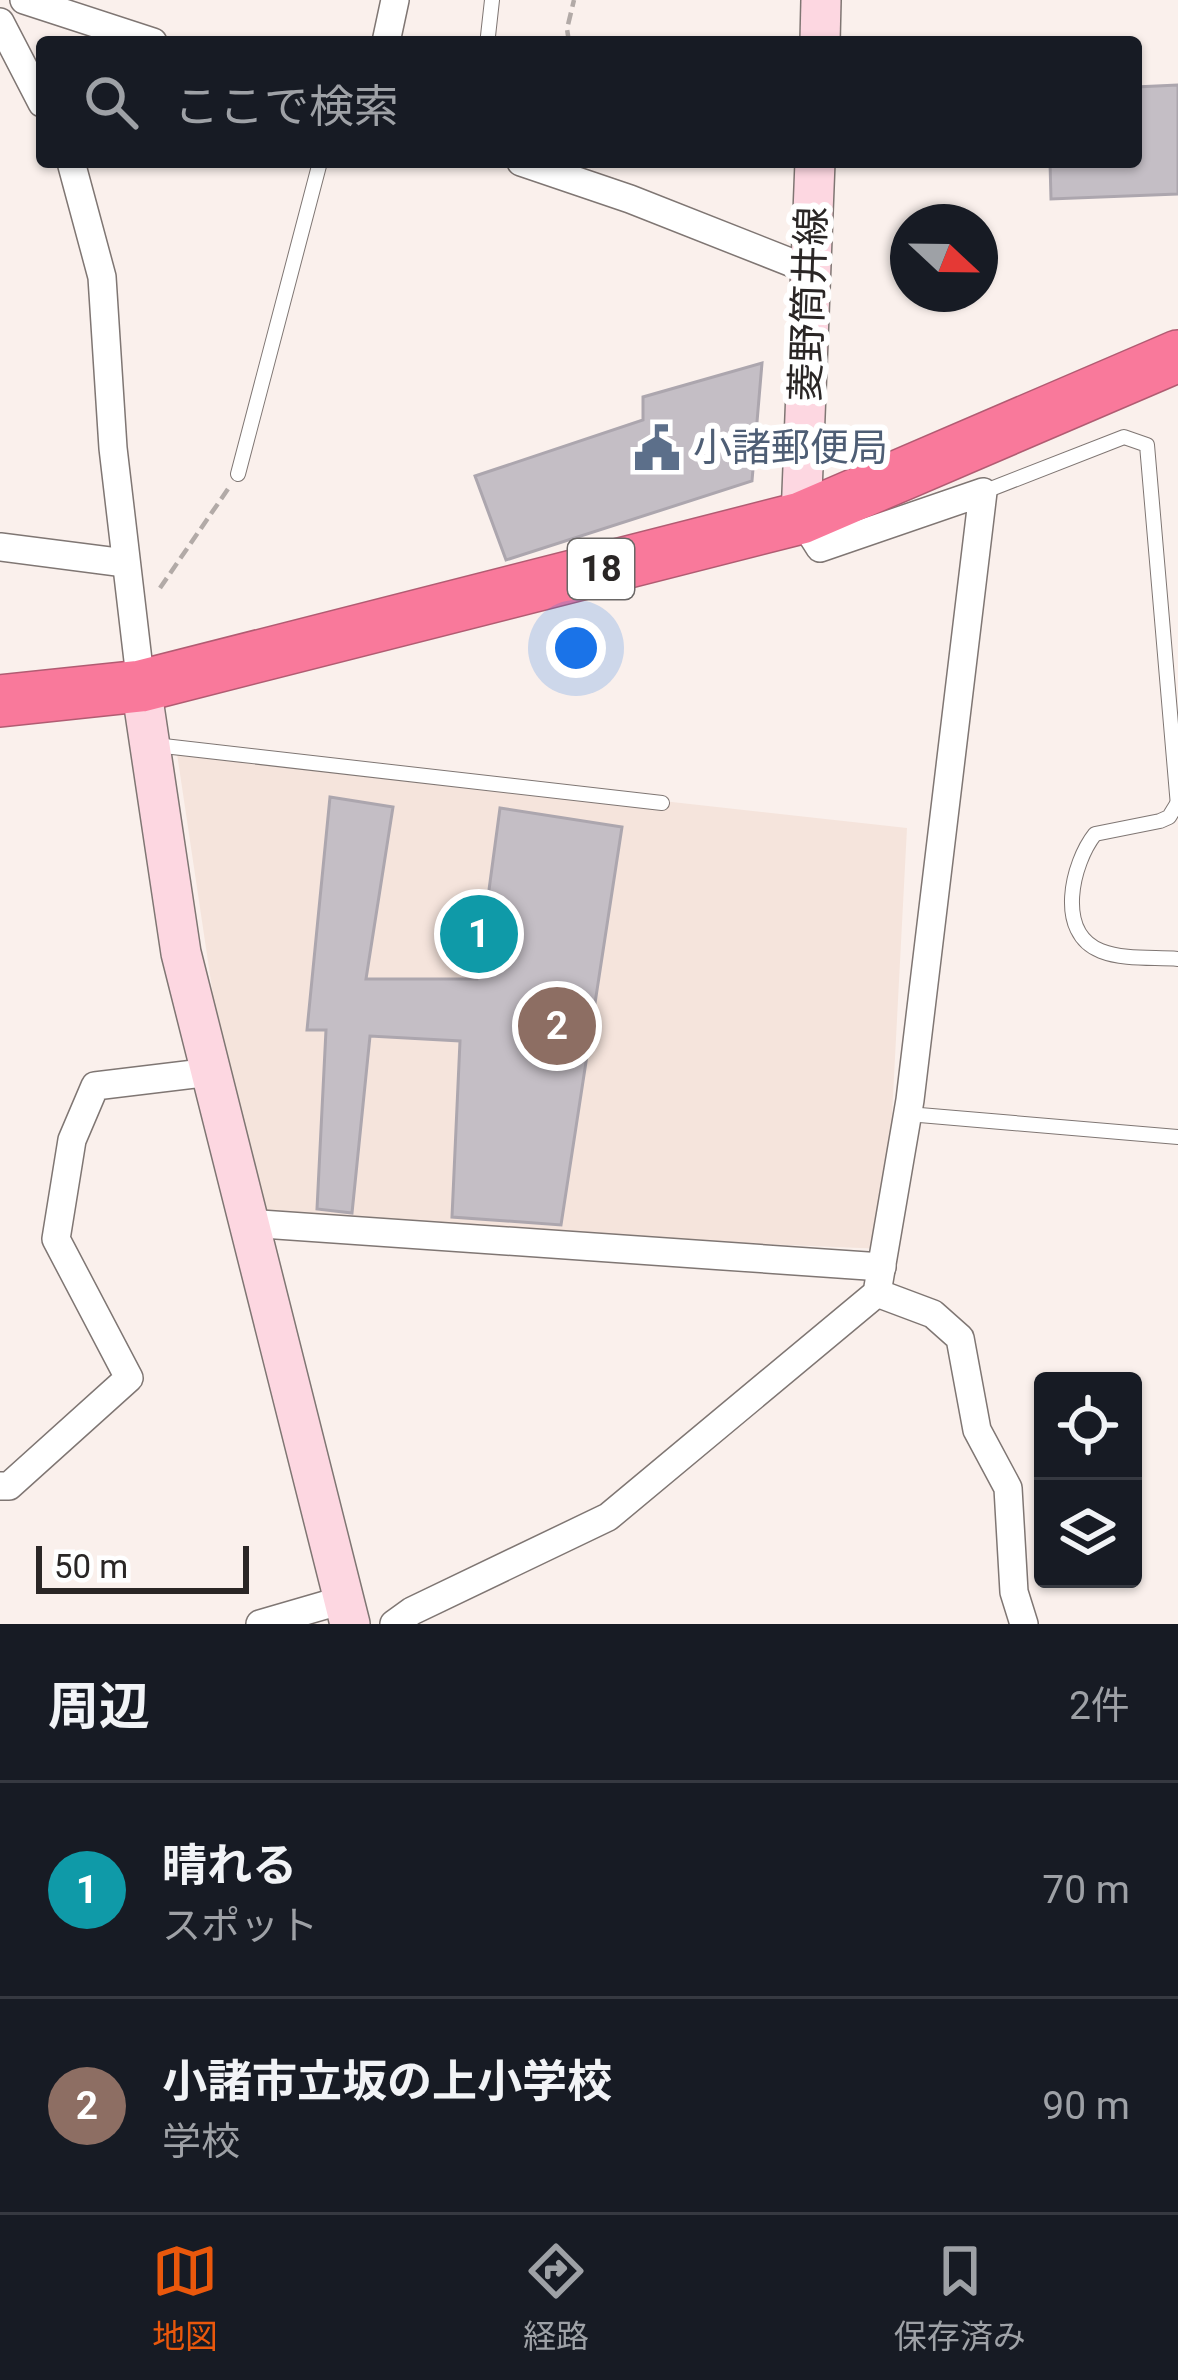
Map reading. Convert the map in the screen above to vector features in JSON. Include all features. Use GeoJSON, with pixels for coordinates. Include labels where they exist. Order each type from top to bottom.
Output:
{"type":"FeatureCollection","features":[{"type":"Feature","properties":{"kind":"highway","name":"18"},"geometry":{"type":"LineString","coordinates":[[0,701],[141,686],[801,518],[1178,356]]}},
{"type":"Feature","properties":{"kind":"street"},"geometry":{"type":"LineString","coordinates":[[24,0],[135,36]]}},
{"type":"Feature","properties":{"kind":"street"},"geometry":{"type":"LineString","coordinates":[[387,36],[394,0]]}},
{"type":"Feature","properties":{"kind":"street"},"geometry":{"type":"LineString","coordinates":[[820,36],[821,0]]}},
{"type":"Feature","properties":{"kind":"street"},"geometry":{"type":"LineString","coordinates":[[0,22],[36,91]]}},
{"type":"Feature","properties":{"kind":"street"},"geometry":{"type":"LineString","coordinates":[[73,168],[102,277],[125,563],[182,953],[311,1483],[348,1611],[260,1624]]}},
{"type":"Feature","properties":{"kind":"street"},"geometry":{"type":"LineString","coordinates":[[539,168],[810,270]]}},
{"type":"Feature","properties":{"kind":"street","name":"菱野筒井線"},"geometry":{"type":"LineString","coordinates":[[801,518],[815,168]]}},
{"type":"Feature","properties":{"kind":"street"},"geometry":{"type":"LineString","coordinates":[[394,1624],[608,1517],[879,1280],[908,1114],[983,492],[820,548],[801,518]]}},
{"type":"Feature","properties":{"kind":"street"},"geometry":{"type":"LineString","coordinates":[[0,548],[125,563]]}},
{"type":"Feature","properties":{"kind":"street"},"geometry":{"type":"LineString","coordinates":[[0,1486],[10,1486],[129,1378],[56,1239],[72,1140],[95,1086],[211,1072]]}},
{"type":"Feature","properties":{"kind":"street"},"geometry":{"type":"LineString","coordinates":[[248,1223],[879,1280],[960,1338],[976,1430],[1008,1488],[1014,1592],[1024,1624]]}},
{"type":"Feature","properties":{"kind":"lane"},"geometry":{"type":"LineString","coordinates":[[488,36],[492,0]]}},
{"type":"Feature","properties":{"kind":"lane"},"geometry":{"type":"LineString","coordinates":[[238,474],[318,168]]}},
{"type":"Feature","properties":{"kind":"lane"},"geometry":{"type":"LineString","coordinates":[[983,492],[1124,437],[1147,445],[1178,805],[1160,821],[1095,833],[1078,862],[1072,903],[1075,923],[1089,945],[1102,952],[1178,959]]}},
{"type":"Feature","properties":{"kind":"lane"},"geometry":{"type":"LineString","coordinates":[[148,744],[662,803]]}},
{"type":"Feature","properties":{"kind":"lane"},"geometry":{"type":"LineString","coordinates":[[908,1114],[1178,1137]]}},
{"type":"Feature","properties":{"kind":"path"},"geometry":{"type":"LineString","coordinates":[[568,36],[574,0]]}},
{"type":"Feature","properties":{"kind":"path"},"geometry":{"type":"LineString","coordinates":[[133,628],[238,474]]}},
{"type":"Feature","properties":{"kind":"shaded area"},"geometry":{"type":"Polygon","coordinates":[[[176,747],[907,828],[885,1249],[247,1223],[176,747]]]}},
{"type":"Feature","properties":{"kind":"building"},"geometry":{"type":"Polygon","coordinates":[[[1178,85],[1178,194],[1051,199],[1050,168],[1142,168],[1142,87],[1178,85]]]}},
{"type":"Feature","properties":{"kind":"building","name":"小諸郵便局"},"geometry":{"type":"Polygon","coordinates":[[[762,363],[752,481],[506,560],[475,476],[643,420],[643,397],[762,363]]]}},
{"type":"Feature","properties":{"kind":"building"},"geometry":{"type":"Polygon","coordinates":[[[330,797],[393,807],[366,979],[477,979],[500,808],[622,827],[561,1225],[452,1217],[460,1041],[370,1036],[352,1213],[317,1209],[326,1030],[307,1030],[330,797]]]}},
{"type":"Feature","properties":{"kind":"place","name":"小諸郵便局"},"geometry":{"type":"Point","coordinates":[657,448]}},
{"type":"Feature","properties":{"kind":"place","name":"晴れる"},"geometry":{"type":"Point","coordinates":[479,934]}},
{"type":"Feature","properties":{"kind":"place","name":"小諸市立坂の上小学校"},"geometry":{"type":"Point","coordinates":[557,1026]}}]}
